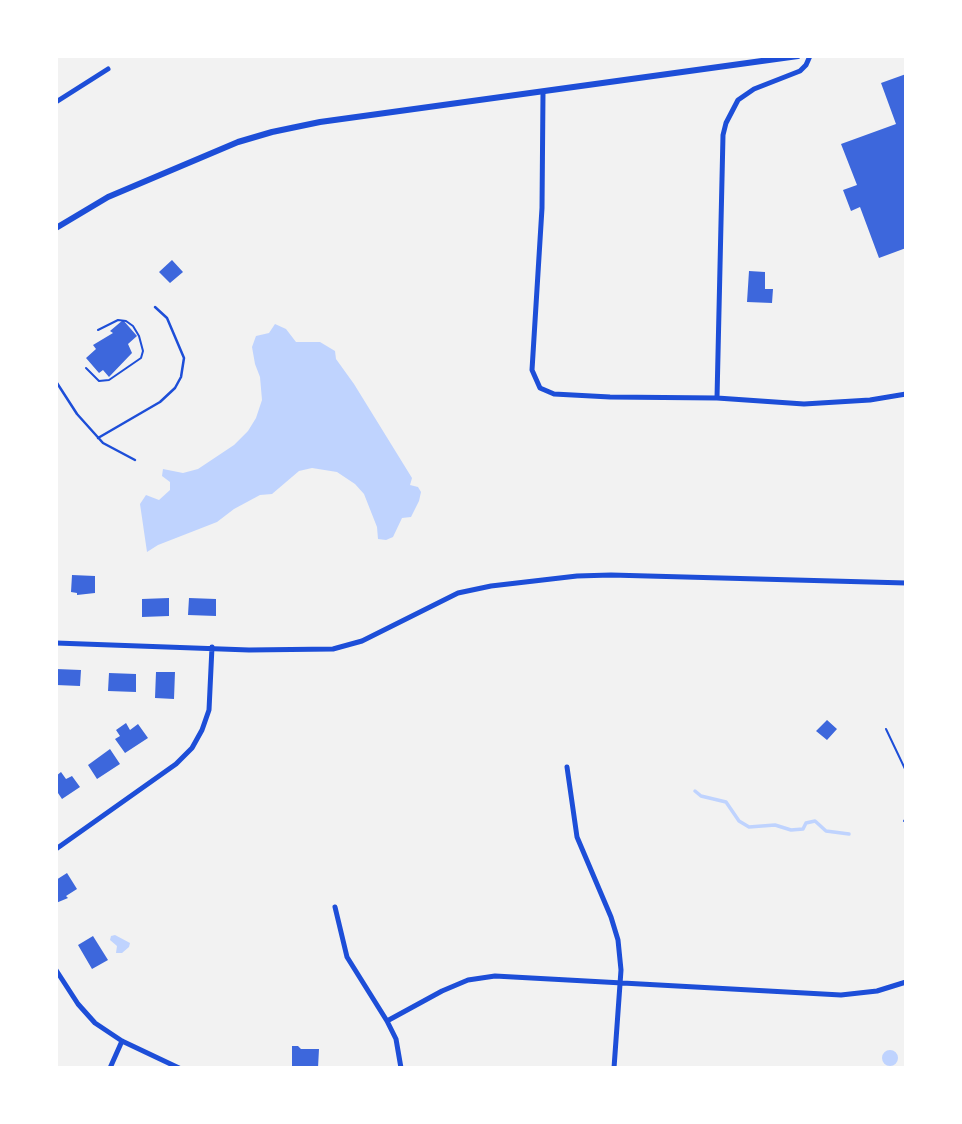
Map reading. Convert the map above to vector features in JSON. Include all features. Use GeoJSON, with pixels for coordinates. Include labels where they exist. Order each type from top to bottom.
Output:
{"type":"FeatureCollection","features":[{"type":"Feature","properties":{"kind":"street"},"geometry":{"type":"LineString","coordinates":[[727,56],[728,67]]}},
{"type":"Feature","properties":{"kind":"street"},"geometry":{"type":"LineString","coordinates":[[57,225],[108,197],[215,151],[272,132],[320,122],[798,56]]}},
{"type":"Feature","properties":{"kind":"street"},"geometry":{"type":"LineString","coordinates":[[717,398],[723,135],[726,123],[738,100],[754,89],[800,71],[810,56]]}},
{"type":"Feature","properties":{"kind":"street"},"geometry":{"type":"LineString","coordinates":[[56,103],[108,69]]}},
{"type":"Feature","properties":{"kind":"street"},"geometry":{"type":"LineString","coordinates":[[543,93],[542,208],[532,370],[540,388],[554,394],[717,398],[804,404],[870,400],[906,394]]}},
{"type":"Feature","properties":{"kind":"street"},"geometry":{"type":"LineString","coordinates":[[56,643],[316,650],[344,648],[458,593],[577,576],[906,583]]}},
{"type":"Feature","properties":{"kind":"street"},"geometry":{"type":"LineString","coordinates":[[56,849],[176,764],[192,748],[209,710],[212,648]]}},
{"type":"Feature","properties":{"kind":"street"},"geometry":{"type":"LineString","coordinates":[[567,767],[579,844],[615,928],[621,958],[614,1068]]}},
{"type":"Feature","properties":{"kind":"street"},"geometry":{"type":"LineString","coordinates":[[335,907],[347,957],[387,1021],[396,1040],[401,1068]]}},
{"type":"Feature","properties":{"kind":"street"},"geometry":{"type":"LineString","coordinates":[[56,970],[95,1023],[122,1041],[179,1068]]}},
{"type":"Feature","properties":{"kind":"street"},"geometry":{"type":"LineString","coordinates":[[387,1021],[442,991],[480,978],[511,976],[841,995],[877,991],[906,982]]}},
{"type":"Feature","properties":{"kind":"street"},"geometry":{"type":"LineString","coordinates":[[110,1068],[122,1041]]}},
{"type":"Feature","properties":{"kind":"lane"},"geometry":{"type":"LineString","coordinates":[[97,438],[160,402],[175,388],[181,377],[184,358],[167,318],[155,307]]}},
{"type":"Feature","properties":{"kind":"lane"},"geometry":{"type":"LineString","coordinates":[[57,383],[97,438],[135,460]]}},
{"type":"Feature","properties":{"kind":"path"},"geometry":{"type":"LineString","coordinates":[[86,368],[99,381],[109,380],[141,358],[143,351],[139,336],[126,321],[118,320],[98,330]]}},
{"type":"Feature","properties":{"kind":"path"},"geometry":{"type":"LineString","coordinates":[[886,729],[906,771]]}},
{"type":"Feature","properties":{"kind":"water"},"geometry":{"type":"Polygon","coordinates":[[[275,324],[286,329],[296,342],[320,342],[335,351],[336,359],[412,478],[410,485],[418,487],[421,492],[411,517],[402,518],[393,537],[378,539],[377,527],[364,494],[355,484],[337,472],[312,468],[299,471],[272,494],[260,495],[217,522],[158,545],[147,552],[140,504],[146,495],[159,500],[170,490],[170,482],[162,476],[163,469],[183,473],[198,469],[234,445],[248,431],[262,400],[260,377],[252,347],[256,336],[269,333],[275,324]]]}},
{"type":"Feature","properties":{"kind":"water"},"geometry":{"type":"Polygon","coordinates":[[[115,935],[130,943],[122,953],[116,953],[117,946],[110,940],[111,936],[115,935]]]}},
{"type":"Feature","properties":{"kind":"water"},"geometry":{"type":"Polygon","coordinates":[[[890,1050],[896,1052],[896,1064],[890,1066],[884,1064],[882,1058],[884,1052],[890,1050]]]}},
{"type":"Feature","properties":{"kind":"building"},"geometry":{"type":"Polygon","coordinates":[[[906,74],[906,248],[879,258],[860,207],[851,211],[843,190],[857,185],[841,144],[896,124],[881,83],[906,74]]]}},
{"type":"Feature","properties":{"kind":"building"},"geometry":{"type":"Polygon","coordinates":[[[172,260],[183,272],[170,283],[159,272],[172,260]]]}},
{"type":"Feature","properties":{"kind":"building"},"geometry":{"type":"Polygon","coordinates":[[[749,271],[765,272],[765,289],[773,289],[772,303],[747,302],[749,271]]]}},
{"type":"Feature","properties":{"kind":"building"},"geometry":{"type":"Polygon","coordinates":[[[123,320],[137,336],[128,344],[132,353],[109,377],[103,370],[99,373],[86,358],[96,349],[93,345],[113,333],[110,331],[123,320]]]}},
{"type":"Feature","properties":{"kind":"building"},"geometry":{"type":"Polygon","coordinates":[[[72,575],[95,576],[95,593],[77,595],[71,592],[72,575]]]}},
{"type":"Feature","properties":{"kind":"building"},"geometry":{"type":"Polygon","coordinates":[[[169,598],[169,616],[142,617],[142,599],[169,598]]]}},
{"type":"Feature","properties":{"kind":"building"},"geometry":{"type":"Polygon","coordinates":[[[189,598],[216,599],[216,616],[188,615],[189,598]]]}},
{"type":"Feature","properties":{"kind":"building"},"geometry":{"type":"Polygon","coordinates":[[[56,669],[81,670],[80,686],[56,685],[56,669]]]}},
{"type":"Feature","properties":{"kind":"building"},"geometry":{"type":"Polygon","coordinates":[[[156,672],[175,672],[174,699],[155,698],[156,672]]]}},
{"type":"Feature","properties":{"kind":"building"},"geometry":{"type":"Polygon","coordinates":[[[109,673],[136,674],[136,692],[108,691],[109,673]]]}},
{"type":"Feature","properties":{"kind":"building"},"geometry":{"type":"Polygon","coordinates":[[[827,720],[837,729],[827,740],[816,731],[827,720]]]}},
{"type":"Feature","properties":{"kind":"building"},"geometry":{"type":"Polygon","coordinates":[[[126,723],[130,730],[138,724],[148,738],[125,753],[115,739],[120,736],[116,730],[126,723]]]}},
{"type":"Feature","properties":{"kind":"building"},"geometry":{"type":"Polygon","coordinates":[[[110,749],[120,764],[97,779],[88,765],[110,749]]]}},
{"type":"Feature","properties":{"kind":"building"},"geometry":{"type":"Polygon","coordinates":[[[61,772],[66,779],[72,776],[80,787],[62,799],[56,790],[56,776],[61,772]]]}},
{"type":"Feature","properties":{"kind":"building"},"geometry":{"type":"Polygon","coordinates":[[[67,873],[77,889],[66,896],[68,898],[56,903],[56,880],[67,873]]]}},
{"type":"Feature","properties":{"kind":"building"},"geometry":{"type":"Polygon","coordinates":[[[93,936],[108,960],[92,969],[78,945],[93,936]]]}},
{"type":"Feature","properties":{"kind":"building"},"geometry":{"type":"Polygon","coordinates":[[[292,1046],[319,1049],[318,1068],[292,1066],[292,1046]]]}},
{"type":"Feature","properties":{"kind":"waterway"},"geometry":{"type":"LineString","coordinates":[[695,791],[701,796],[726,802],[739,821],[749,827],[775,825],[791,830],[803,829],[806,823],[815,821],[826,831],[849,834]]}}]}
